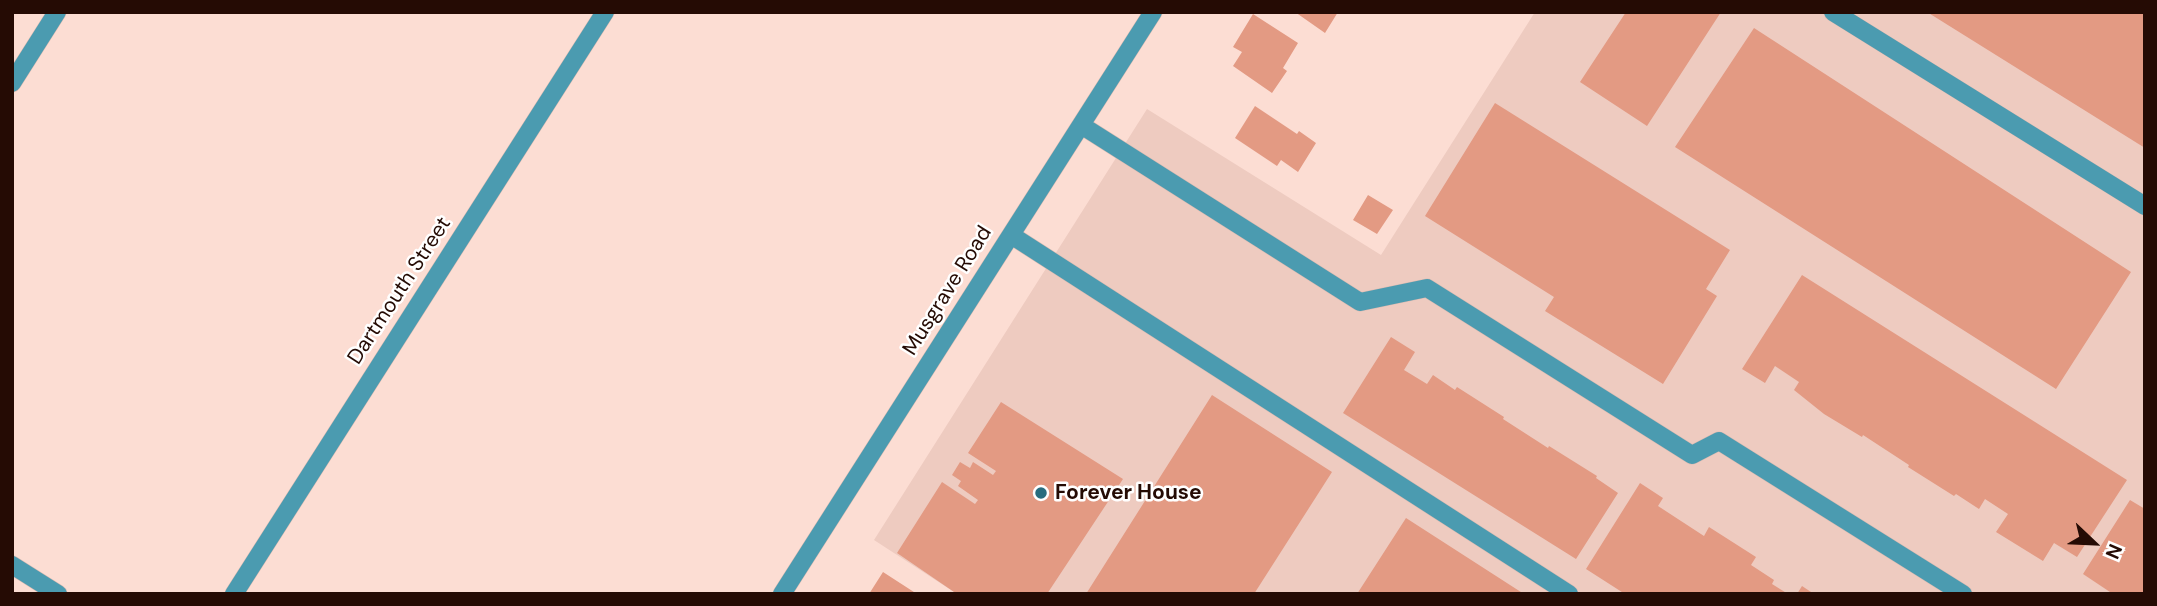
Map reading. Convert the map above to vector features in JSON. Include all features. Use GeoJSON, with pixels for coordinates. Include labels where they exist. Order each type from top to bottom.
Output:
{"type":"FeatureCollection","features":[{"type":"Feature","properties":{"kind":"street"},"geometry":{"type":"LineString","coordinates":[[12,83],[57,12]]}},
{"type":"Feature","properties":{"kind":"street","name":"Dartmouth Street"},"geometry":{"type":"LineString","coordinates":[[234,594],[605,12]]}},
{"type":"Feature","properties":{"kind":"street","name":"Musgrave Road"},"geometry":{"type":"LineString","coordinates":[[782,594],[1153,12]]}},
{"type":"Feature","properties":{"kind":"street"},"geometry":{"type":"LineString","coordinates":[[1833,12],[2145,206]]}},
{"type":"Feature","properties":{"kind":"street"},"geometry":{"type":"LineString","coordinates":[[1081,125],[1360,302],[1427,288],[1692,455],[1719,441],[1964,594]]}},
{"type":"Feature","properties":{"kind":"street"},"geometry":{"type":"LineString","coordinates":[[1011,235],[1569,594]]}},
{"type":"Feature","properties":{"kind":"street"},"geometry":{"type":"LineString","coordinates":[[12,565],[58,594]]}},
{"type":"Feature","properties":{"kind":"shaded area"},"geometry":{"type":"Polygon","coordinates":[[[1535,12],[2145,12],[2145,594],[957,594],[874,540],[1147,109],[1381,255],[1535,12]]]}},
{"type":"Feature","properties":{"kind":"building"},"geometry":{"type":"Polygon","coordinates":[[[1295,12],[1338,12],[1325,33],[1295,12]]]}},
{"type":"Feature","properties":{"kind":"building"},"geometry":{"type":"Polygon","coordinates":[[[1626,12],[1721,12],[1647,126],[1580,82],[1626,12]]]}},
{"type":"Feature","properties":{"kind":"building"},"geometry":{"type":"Polygon","coordinates":[[[1927,12],[2145,12],[2145,148],[1927,12]]]}},
{"type":"Feature","properties":{"kind":"building"},"geometry":{"type":"Polygon","coordinates":[[[1253,14],[1298,43],[1283,68],[1287,71],[1272,93],[1233,66],[1242,52],[1233,47],[1253,14]]]}},
{"type":"Feature","properties":{"kind":"building"},"geometry":{"type":"Polygon","coordinates":[[[1754,28],[2131,272],[2056,389],[1675,147],[1754,28]]]}},
{"type":"Feature","properties":{"kind":"building"},"geometry":{"type":"Polygon","coordinates":[[[1495,103],[1730,250],[1706,289],[1717,296],[1663,384],[1545,311],[1554,297],[1425,216],[1495,103]]]}},
{"type":"Feature","properties":{"kind":"building"},"geometry":{"type":"Polygon","coordinates":[[[1255,106],[1297,134],[1299,131],[1316,143],[1298,172],[1281,160],[1277,166],[1235,138],[1255,106]]]}},
{"type":"Feature","properties":{"kind":"building"},"geometry":{"type":"Polygon","coordinates":[[[1368,195],[1393,210],[1377,234],[1353,220],[1368,195]]]}},
{"type":"Feature","properties":{"kind":"building"},"geometry":{"type":"Polygon","coordinates":[[[1802,275],[2127,480],[2077,557],[2054,543],[2043,561],[1996,532],[2008,514],[1985,499],[1979,509],[1956,494],[1954,496],[1863,435],[1862,437],[1824,414],[1794,390],[1799,382],[1775,366],[1765,383],[1742,369],[1802,275]]]}},
{"type":"Feature","properties":{"kind":"building"},"geometry":{"type":"Polygon","coordinates":[[[1391,337],[1415,352],[1404,370],[1427,384],[1433,375],[1455,390],[1457,387],[1548,448],[1549,446],[1597,476],[1596,478],[1618,493],[1576,559],[1343,413],[1391,337]]]}},
{"type":"Feature","properties":{"kind":"building"},"geometry":{"type":"Polygon","coordinates":[[[1212,395],[1332,472],[1254,594],[1086,594],[1212,395]]]}},
{"type":"Feature","properties":{"kind":"building","name":"Forever House"},"geometry":{"type":"Polygon","coordinates":[[[1001,402],[1123,479],[1047,594],[957,594],[897,553],[942,482],[975,504],[978,500],[958,486],[961,481],[952,475],[960,462],[970,468],[973,462],[993,475],[996,471],[968,453],[1001,402]]]}},
{"type":"Feature","properties":{"kind":"building"},"geometry":{"type":"Polygon","coordinates":[[[1640,483],[1663,498],[1658,506],[1704,536],[1709,527],[1756,557],[1751,565],[1774,580],[1772,584],[1788,594],[1625,594],[1586,569],[1640,483]]]}},
{"type":"Feature","properties":{"kind":"building"},"geometry":{"type":"Polygon","coordinates":[[[2130,500],[2145,509],[2145,594],[2113,594],[2083,574],[2130,500]]]}},
{"type":"Feature","properties":{"kind":"building"},"geometry":{"type":"Polygon","coordinates":[[[1406,518],[1524,594],[1357,594],[1406,518]]]}},
{"type":"Feature","properties":{"kind":"building"},"geometry":{"type":"Polygon","coordinates":[[[883,572],[917,594],[869,594],[883,572]]]}},
{"type":"Feature","properties":{"kind":"building"},"geometry":{"type":"Polygon","coordinates":[[[1802,586],[1814,594],[1797,594],[1802,586]]]}},
{"type":"Feature","properties":{"kind":"place","name":"Forever House"},"geometry":{"type":"Point","coordinates":[1041,493]}}]}
